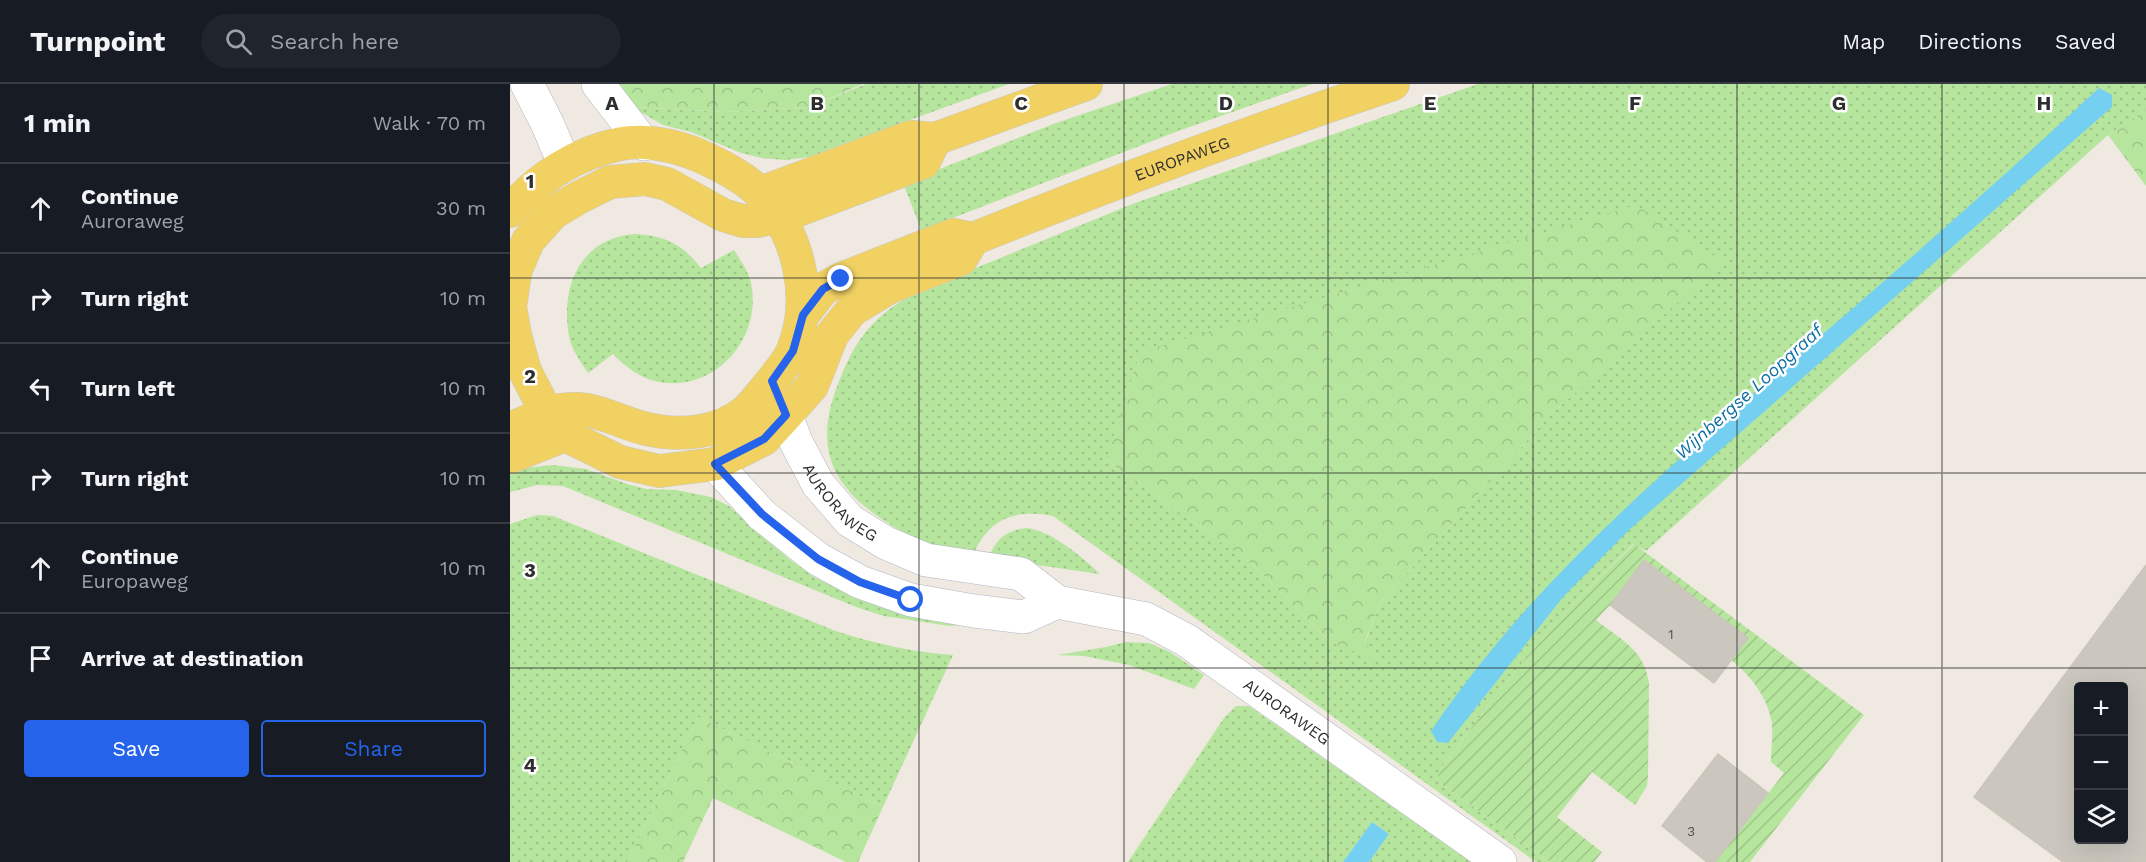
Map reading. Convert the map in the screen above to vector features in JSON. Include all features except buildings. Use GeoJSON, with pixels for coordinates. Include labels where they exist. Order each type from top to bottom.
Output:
{"type":"FeatureCollection","features":[{"type":"Feature","properties":{"kind":"main road"},"geometry":{"type":"LineString","coordinates":[[556,424],[525,372],[511,314],[514,272],[528,241],[553,213],[610,182],[645,179],[667,184],[723,215],[743,221],[758,220],[770,205],[924,162],[935,139],[1086,84]]}},
{"type":"Feature","properties":{"kind":"main road","name":"EUROPAWEG"},"geometry":{"type":"LineString","coordinates":[[556,424],[620,462],[659,471],[715,464],[764,439],[812,386],[832,335],[852,310],[890,287],[961,259],[974,240],[1209,147],[1394,84]]}},
{"type":"Feature","properties":{"kind":"main road"},"geometry":{"type":"LineString","coordinates":[[510,211],[544,177],[593,153],[622,144],[644,144],[685,150],[730,170],[770,205],[794,248],[802,280],[803,315],[793,351],[772,381],[747,411],[720,426],[681,434],[644,429],[582,409],[565,409],[556,424],[510,457]]}},
{"type":"Feature","properties":{"kind":"main road"},"geometry":{"type":"LineString","coordinates":[[565,165],[578,198]]}},
{"type":"Feature","properties":{"kind":"main road","name":"EUROPAWEG"},"geometry":{"type":"LineString","coordinates":[[803,315],[823,289],[841,279],[953,235],[974,240]]}},
{"type":"Feature","properties":{"kind":"main road"},"geometry":{"type":"LineString","coordinates":[[772,381],[786,415]]}},
{"type":"Feature","properties":{"kind":"main road"},"geometry":{"type":"LineString","coordinates":[[510,429],[556,424]]}},
{"type":"Feature","properties":{"kind":"street"},"geometry":{"type":"LineString","coordinates":[[527,84],[548,123],[565,165]]}},
{"type":"Feature","properties":{"kind":"street"},"geometry":{"type":"LineString","coordinates":[[598,84],[644,144]]}},
{"type":"Feature","properties":{"kind":"street","name":"AURORAWEG"},"geometry":{"type":"LineString","coordinates":[[786,415],[796,442],[818,484],[850,521],[886,543],[926,560],[1021,574],[1057,602],[1146,619],[1186,640],[1500,862]]}},
{"type":"Feature","properties":{"kind":"street"},"geometry":{"type":"LineString","coordinates":[[715,464],[762,514],[818,559],[860,582],[911,600],[1024,617],[1057,602]]}},
{"type":"Feature","properties":{"kind":"green space"},"geometry":{"type":"Polygon","coordinates":[[[618,84],[863,84],[809,107],[726,112],[632,107],[618,84]]]}},
{"type":"Feature","properties":{"kind":"green space"},"geometry":{"type":"Polygon","coordinates":[[[866,84],[1009,84],[809,157],[785,160],[741,153],[691,132],[663,125],[632,107],[726,112],[809,107],[866,84]]]}},
{"type":"Feature","properties":{"kind":"green space"},"geometry":{"type":"Polygon","coordinates":[[[1172,84],[1312,84],[1181,130],[919,231],[920,227],[902,184],[1056,123],[1172,84]]]}},
{"type":"Feature","properties":{"kind":"green space"},"geometry":{"type":"Polygon","coordinates":[[[1478,84],[2146,84],[2146,110],[2108,135],[1646,551],[1633,544],[1574,603],[1514,672],[1440,769],[1437,781],[1550,862],[1536,862],[1053,516],[1027,514],[1005,519],[987,532],[973,555],[929,544],[895,528],[859,501],[835,471],[827,438],[828,420],[833,400],[853,350],[879,318],[917,292],[1135,203],[1478,84]],[[1723,262],[1106,460],[1253,565],[1330,642],[1365,642],[1381,602],[1551,414],[1723,262]]]}},
{"type":"Feature","properties":{"kind":"green space"},"geometry":{"type":"Polygon","coordinates":[[[2146,110],[2146,186],[2108,135],[2146,110]]]}},
{"type":"Feature","properties":{"kind":"green space"},"geometry":{"type":"Polygon","coordinates":[[[1636,205],[1724,262],[1551,414],[1381,602],[1365,641],[1379,661],[1330,642],[1253,565],[1106,460],[1140,352],[1636,205]]]}},
{"type":"Feature","properties":{"kind":"green space"},"geometry":{"type":"Polygon","coordinates":[[[635,234],[664,239],[680,247],[701,268],[734,250],[744,266],[751,283],[753,304],[749,324],[741,342],[729,358],[714,371],[696,379],[676,383],[655,381],[632,370],[613,354],[588,373],[577,355],[570,341],[567,318],[571,283],[578,268],[600,245],[616,238],[635,234]]]}},
{"type":"Feature","properties":{"kind":"green space"},"geometry":{"type":"Polygon","coordinates":[[[552,465],[586,469],[646,489],[676,490],[711,497],[729,506],[788,558],[814,577],[840,590],[868,602],[963,621],[959,625],[950,626],[884,616],[856,607],[563,486],[537,485],[510,492],[510,473],[525,468],[552,465]]]}},
{"type":"Feature","properties":{"kind":"green space"},"geometry":{"type":"Polygon","coordinates":[[[537,515],[553,516],[833,630],[892,646],[953,655],[883,807],[698,717],[627,862],[510,862],[510,524],[537,515]]]}},
{"type":"Feature","properties":{"kind":"green space"},"geometry":{"type":"Polygon","coordinates":[[[1027,528],[1056,539],[1100,574],[989,558],[998,541],[1008,533],[1027,528]]]}},
{"type":"Feature","properties":{"kind":"green space"},"geometry":{"type":"Polygon","coordinates":[[[1634,544],[1864,715],[1750,862],[1715,862],[1784,773],[1771,762],[1772,724],[1769,710],[1751,679],[1731,660],[1748,638],[1644,560],[1596,620],[1637,653],[1646,671],[1649,683],[1647,786],[1635,805],[1592,772],[1557,817],[1602,852],[1594,862],[1550,862],[1437,781],[1440,769],[1514,672],[1574,603],[1634,544]]]}},
{"type":"Feature","properties":{"kind":"green space"},"geometry":{"type":"Polygon","coordinates":[[[1126,642],[1149,643],[1170,652],[1204,675],[1194,689],[1129,665],[1084,656],[1057,655],[1126,642]]]}},
{"type":"Feature","properties":{"kind":"green space"},"geometry":{"type":"Polygon","coordinates":[[[1236,706],[1249,706],[1471,862],[1369,862],[1389,834],[1372,822],[1343,862],[1128,862],[1224,718],[1236,706]]]}},
{"type":"Feature","properties":{"kind":"green space"},"geometry":{"type":"Polygon","coordinates":[[[698,717],[883,807],[858,862],[846,862],[713,798],[683,862],[627,862],[698,717]]]}},
{"type":"Feature","properties":{"kind":"water"},"geometry":{"type":"Polygon","coordinates":[[[2099,88],[2112,95],[2112,107],[1630,529],[1563,597],[1448,743],[1437,742],[1431,731],[1470,677],[1511,627],[1600,532],[1696,444],[1872,292],[2099,88]]]}},
{"type":"Feature","properties":{"kind":"water"},"geometry":{"type":"Polygon","coordinates":[[[1372,822],[1389,834],[1369,862],[1343,862],[1372,822]]]}},
{"type":"Feature","properties":{"kind":"route"},"geometry":{"type":"LineString","coordinates":[[841,279],[823,289],[803,315],[793,351],[772,381],[786,415],[764,439],[715,464],[762,514],[818,559],[860,582],[911,600]]}},
{"type":"Feature","properties":{"kind":"water label","name":"Wijnbergse Loopgraaf"},"geometry":{"type":"Point","coordinates":[1749,392]}}]}
